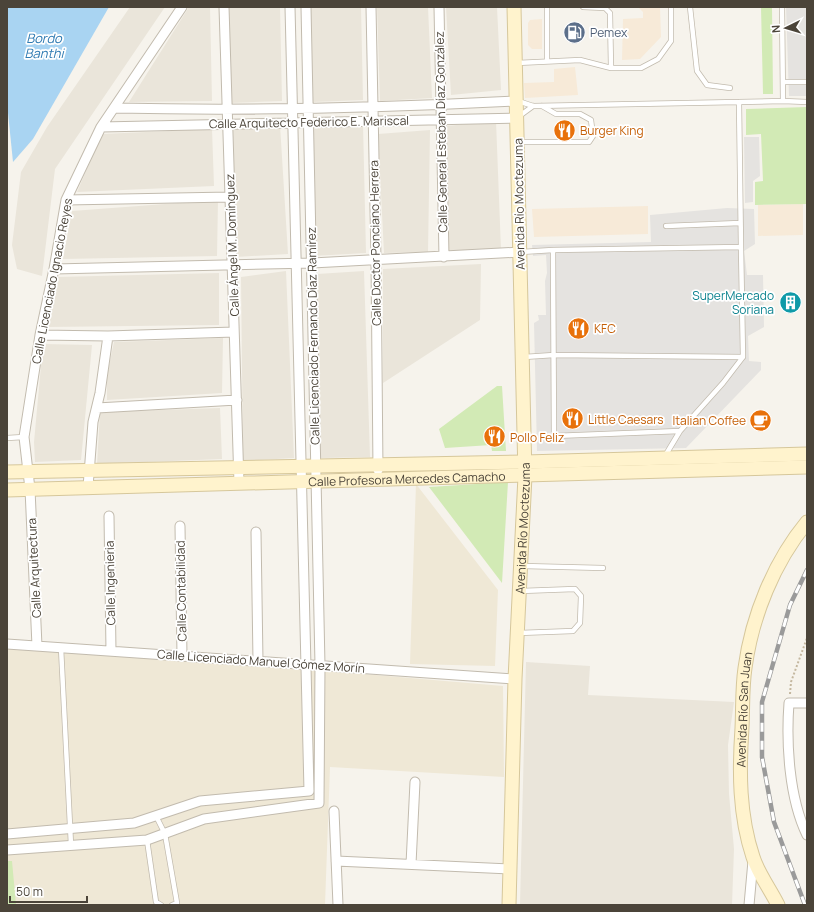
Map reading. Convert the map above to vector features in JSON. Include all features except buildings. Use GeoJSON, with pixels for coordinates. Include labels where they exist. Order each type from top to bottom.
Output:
{"type":"FeatureCollection","features":[{"type":"Feature","properties":{"kind":"street","name":"Calle Licenciado Ignacio Reyes"},"geometry":{"type":"LineString","coordinates":[[30,489],[24,437],[40,335],[54,269],[66,200],[101,127],[182,7]]}},
{"type":"Feature","properties":{"kind":"street","name":"Calle Ángel M. Domínguez"},"geometry":{"type":"LineString","coordinates":[[224,7],[240,483]]}},
{"type":"Feature","properties":{"kind":"street","name":"Calle Licenciado Fernando Díaz Ramírez"},"geometry":{"type":"LineString","coordinates":[[156,816],[200,801],[309,791],[294,122],[290,7]]}},
{"type":"Feature","properties":{"kind":"street","name":"Calle Licenciado Fernando Díaz Ramírez"},"geometry":{"type":"LineString","coordinates":[[165,834],[204,819],[319,803],[320,665],[306,7]]}},
{"type":"Feature","properties":{"kind":"street","name":"Calle Doctor Ponciano Herrera"},"geometry":{"type":"LineString","coordinates":[[370,7],[376,259],[378,479]]}},
{"type":"Feature","properties":{"kind":"street","name":"Calle General Esteban Díaz González"},"geometry":{"type":"LineString","coordinates":[[439,7],[444,256]]}},
{"type":"Feature","properties":{"kind":"street","name":"Avenida Río Moctezuma"},"geometry":{"type":"LineString","coordinates":[[508,905],[515,679],[525,476],[514,7]]}},
{"type":"Feature","properties":{"kind":"street","name":"Calle Arquitecto Federico E. Mariscal"},"geometry":{"type":"LineString","coordinates":[[115,108],[227,110],[293,109],[441,105],[516,101]]}},
{"type":"Feature","properties":{"kind":"street","name":"Calle Arquitecto Federico E. Mariscal"},"geometry":{"type":"LineString","coordinates":[[101,127],[517,118]]}},
{"type":"Feature","properties":{"kind":"street"},"geometry":{"type":"LineString","coordinates":[[66,200],[230,197]]}},
{"type":"Feature","properties":{"kind":"street"},"geometry":{"type":"LineString","coordinates":[[54,269],[297,264],[520,252]]}},
{"type":"Feature","properties":{"kind":"street"},"geometry":{"type":"LineString","coordinates":[[40,335],[108,336],[234,332]]}},
{"type":"Feature","properties":{"kind":"street"},"geometry":{"type":"LineString","coordinates":[[88,487],[93,422],[108,336]]}},
{"type":"Feature","properties":{"kind":"street"},"geometry":{"type":"LineString","coordinates":[[96,408],[237,400]]}},
{"type":"Feature","properties":{"kind":"street","name":"Calle Profesora Mercedes Camacho"},"geometry":{"type":"LineString","coordinates":[[7,472],[525,462],[722,455],[807,454]]}},
{"type":"Feature","properties":{"kind":"street"},"geometry":{"type":"LineString","coordinates":[[722,455],[723,470]]}},
{"type":"Feature","properties":{"kind":"street","name":"Calle Profesora Mercedes Camacho"},"geometry":{"type":"LineString","coordinates":[[7,490],[807,467]]}},
{"type":"Feature","properties":{"kind":"street","name":"Calle Arquitectura"},"geometry":{"type":"LineString","coordinates":[[30,489],[37,646]]}},
{"type":"Feature","properties":{"kind":"street","name":"Calle Ingenieria"},"geometry":{"type":"LineString","coordinates":[[110,516],[111,651]]}},
{"type":"Feature","properties":{"kind":"street","name":"Avenida Río San Juan"},"geometry":{"type":"LineString","coordinates":[[778,905],[753,857],[745,825],[740,792],[740,754],[745,668],[750,639],[770,580],[792,540],[807,522]]}},
{"type":"Feature","properties":{"kind":"street","name":"Calle Contabilidad"},"geometry":{"type":"LineString","coordinates":[[180,526],[182,656]]}},
{"type":"Feature","properties":{"kind":"street"},"geometry":{"type":"LineString","coordinates":[[256,532],[258,661]]}},
{"type":"Feature","properties":{"kind":"street","name":"Calle Licenciado Manuel Gómez Morín"},"geometry":{"type":"LineString","coordinates":[[7,644],[515,679]]}},
{"type":"Feature","properties":{"kind":"street"},"geometry":{"type":"LineString","coordinates":[[807,703],[789,703],[787,728],[789,759],[796,799],[807,834]]}},
{"type":"Feature","properties":{"kind":"street"},"geometry":{"type":"LineString","coordinates":[[411,864],[415,782]]}},
{"type":"Feature","properties":{"kind":"street"},"geometry":{"type":"LineString","coordinates":[[334,811],[338,905]]}},
{"type":"Feature","properties":{"kind":"street"},"geometry":{"type":"LineString","coordinates":[[7,834],[134,823],[156,816]]}},
{"type":"Feature","properties":{"kind":"street"},"geometry":{"type":"LineString","coordinates":[[7,850],[147,840],[165,834]]}},
{"type":"Feature","properties":{"kind":"street"},"geometry":{"type":"LineString","coordinates":[[749,905],[753,857]]}},
{"type":"Feature","properties":{"kind":"street"},"geometry":{"type":"LineString","coordinates":[[336,861],[510,869]]}},
{"type":"Feature","properties":{"kind":"lane"},"geometry":{"type":"LineString","coordinates":[[546,7],[546,61]]}},
{"type":"Feature","properties":{"kind":"lane"},"geometry":{"type":"LineString","coordinates":[[583,7],[605,8],[610,13],[611,68]]}},
{"type":"Feature","properties":{"kind":"lane"},"geometry":{"type":"LineString","coordinates":[[516,63],[580,60],[611,68],[641,68],[658,59],[671,41],[671,7]]}},
{"type":"Feature","properties":{"kind":"lane"},"geometry":{"type":"LineString","coordinates":[[690,7],[697,71],[707,85],[730,88]]}},
{"type":"Feature","properties":{"kind":"lane"},"geometry":{"type":"LineString","coordinates":[[782,7],[783,101]]}},
{"type":"Feature","properties":{"kind":"lane"},"geometry":{"type":"LineString","coordinates":[[783,82],[807,82]]}},
{"type":"Feature","properties":{"kind":"lane"},"geometry":{"type":"LineString","coordinates":[[516,101],[533,106],[783,101],[807,102]]}},
{"type":"Feature","properties":{"kind":"lane"},"geometry":{"type":"LineString","coordinates":[[664,457],[680,431],[723,383],[743,357],[739,102]]}},
{"type":"Feature","properties":{"kind":"lane"},"geometry":{"type":"LineString","coordinates":[[517,118],[533,106]]}},
{"type":"Feature","properties":{"kind":"lane"},"geometry":{"type":"LineString","coordinates":[[517,142],[589,142],[593,136],[591,120],[580,114],[556,114],[541,106]]}},
{"type":"Feature","properties":{"kind":"lane"},"geometry":{"type":"LineString","coordinates":[[666,226],[740,223]]}},
{"type":"Feature","properties":{"kind":"lane"},"geometry":{"type":"LineString","coordinates":[[520,252],[553,250],[741,247]]}},
{"type":"Feature","properties":{"kind":"lane"},"geometry":{"type":"LineString","coordinates":[[553,250],[554,436],[680,431]]}},
{"type":"Feature","properties":{"kind":"lane"},"geometry":{"type":"LineString","coordinates":[[522,357],[554,355],[743,357]]}},
{"type":"Feature","properties":{"kind":"lane"},"geometry":{"type":"LineString","coordinates":[[7,438],[24,437]]}},
{"type":"Feature","properties":{"kind":"lane"},"geometry":{"type":"LineString","coordinates":[[521,566],[603,568]]}},
{"type":"Feature","properties":{"kind":"lane"},"geometry":{"type":"LineString","coordinates":[[518,633],[574,631],[580,623],[581,596],[575,589],[520,591]]}},
{"type":"Feature","properties":{"kind":"lane"},"geometry":{"type":"LineString","coordinates":[[61,648],[71,845]]}},
{"type":"Feature","properties":{"kind":"lane"},"geometry":{"type":"LineString","coordinates":[[156,816],[165,834],[177,903],[172,905]]}},
{"type":"Feature","properties":{"kind":"lane"},"geometry":{"type":"LineString","coordinates":[[147,840],[156,902],[161,905]]}},
{"type":"Feature","properties":{"kind":"path"},"geometry":{"type":"LineString","coordinates":[[789,703],[791,682],[807,638]]}},
{"type":"Feature","properties":{"kind":"shaded area"},"geometry":{"type":"Polygon","coordinates":[[[130,7],[165,7],[55,169],[42,276],[17,269],[12,245],[21,172],[47,127],[130,7]]]}},
{"type":"Feature","properties":{"kind":"shaded area"},"geometry":{"type":"Polygon","coordinates":[[[189,7],[210,7],[212,101],[129,102],[189,7]]]}},
{"type":"Feature","properties":{"kind":"shaded area"},"geometry":{"type":"Polygon","coordinates":[[[229,7],[280,7],[282,101],[231,103],[229,7]]]}},
{"type":"Feature","properties":{"kind":"shaded area"},"geometry":{"type":"Polygon","coordinates":[[[310,7],[361,7],[363,100],[313,102],[310,7]]]}},
{"type":"Feature","properties":{"kind":"shaded area"},"geometry":{"type":"Polygon","coordinates":[[[377,7],[428,7],[432,98],[380,101],[377,7]]]}},
{"type":"Feature","properties":{"kind":"shaded area"},"geometry":{"type":"Polygon","coordinates":[[[446,7],[497,7],[501,90],[451,95],[446,7]]]}},
{"type":"Feature","properties":{"kind":"shaded area"},"geometry":{"type":"Polygon","coordinates":[[[638,7],[660,7],[661,37],[640,59],[622,60],[623,19],[643,18],[643,12],[638,7]]]}},
{"type":"Feature","properties":{"kind":"shaded area"},"geometry":{"type":"Polygon","coordinates":[[[786,7],[807,7],[807,96],[789,96],[786,7]]]}},
{"type":"Feature","properties":{"kind":"shaded area"},"geometry":{"type":"Polygon","coordinates":[[[542,19],[542,49],[532,49],[528,45],[528,23],[530,20],[542,19]]]}},
{"type":"Feature","properties":{"kind":"shaded area"},"geometry":{"type":"Polygon","coordinates":[[[575,67],[578,95],[525,98],[524,83],[554,82],[554,69],[575,67]]]}},
{"type":"Feature","properties":{"kind":"shaded area"},"geometry":{"type":"Polygon","coordinates":[[[496,121],[501,250],[449,250],[447,126],[496,121]]]}},
{"type":"Feature","properties":{"kind":"shaded area"},"geometry":{"type":"Polygon","coordinates":[[[363,124],[366,253],[313,256],[310,129],[363,124]]]}},
{"type":"Feature","properties":{"kind":"shaded area"},"geometry":{"type":"Polygon","coordinates":[[[280,125],[288,254],[236,257],[233,128],[280,125]]]}},
{"type":"Feature","properties":{"kind":"shaded area"},"geometry":{"type":"Polygon","coordinates":[[[212,129],[214,186],[77,192],[102,134],[212,129]]]}},
{"type":"Feature","properties":{"kind":"shaded area"},"geometry":{"type":"Polygon","coordinates":[[[430,130],[428,252],[384,253],[378,134],[430,130]]]}},
{"type":"Feature","properties":{"kind":"shaded area"},"geometry":{"type":"Polygon","coordinates":[[[744,137],[759,137],[760,176],[753,181],[753,202],[745,203],[744,137]]]}},
{"type":"Feature","properties":{"kind":"shaded area"},"geometry":{"type":"Polygon","coordinates":[[[218,200],[217,256],[63,259],[72,211],[218,200]]]}},
{"type":"Feature","properties":{"kind":"shaded area"},"geometry":{"type":"Polygon","coordinates":[[[803,204],[803,235],[758,236],[758,205],[803,204]]]}},
{"type":"Feature","properties":{"kind":"shaded area"},"geometry":{"type":"Polygon","coordinates":[[[648,206],[648,234],[534,237],[532,209],[648,206]]]}},
{"type":"Feature","properties":{"kind":"shaded area"},"geometry":{"type":"Polygon","coordinates":[[[727,208],[754,209],[755,244],[744,251],[747,275],[763,275],[764,327],[748,336],[749,361],[761,362],[761,370],[686,448],[537,451],[534,323],[539,320],[538,315],[546,315],[545,281],[547,273],[546,255],[533,256],[532,245],[651,242],[650,215],[727,208]]]}},
{"type":"Feature","properties":{"kind":"shaded area"},"geometry":{"type":"Polygon","coordinates":[[[481,264],[480,320],[383,383],[383,269],[481,264]]]}},
{"type":"Feature","properties":{"kind":"shaded area"},"geometry":{"type":"Polygon","coordinates":[[[286,271],[294,458],[243,461],[241,277],[286,271]]]}},
{"type":"Feature","properties":{"kind":"shaded area"},"geometry":{"type":"Polygon","coordinates":[[[364,271],[370,457],[321,458],[317,274],[364,271]]]}},
{"type":"Feature","properties":{"kind":"shaded area"},"geometry":{"type":"Polygon","coordinates":[[[219,273],[219,325],[47,327],[57,277],[219,273]]]}},
{"type":"Feature","properties":{"kind":"shaded area"},"geometry":{"type":"Polygon","coordinates":[[[223,338],[222,393],[107,400],[107,375],[114,342],[223,338]]]}},
{"type":"Feature","properties":{"kind":"shaded area"},"geometry":{"type":"Polygon","coordinates":[[[43,344],[92,345],[81,460],[35,462],[34,442],[43,344]]]}},
{"type":"Feature","properties":{"kind":"shaded area"},"geometry":{"type":"Polygon","coordinates":[[[220,408],[222,459],[97,464],[100,412],[220,408]]]}},
{"type":"Feature","properties":{"kind":"shaded area"},"geometry":{"type":"Polygon","coordinates":[[[416,484],[498,590],[495,666],[410,664],[416,484]]]}},
{"type":"Feature","properties":{"kind":"shaded area"},"geometry":{"type":"Polygon","coordinates":[[[7,646],[61,648],[503,686],[504,777],[330,767],[325,905],[7,905],[7,646]]]}},
{"type":"Feature","properties":{"kind":"shaded area"},"geometry":{"type":"Polygon","coordinates":[[[526,662],[590,666],[588,695],[734,702],[728,745],[729,794],[734,849],[732,905],[520,905],[526,662]]]}},
{"type":"Feature","properties":{"kind":"green space"},"geometry":{"type":"Polygon","coordinates":[[[761,7],[772,7],[773,94],[763,94],[761,7]]]}},
{"type":"Feature","properties":{"kind":"green space"},"geometry":{"type":"Polygon","coordinates":[[[807,107],[807,204],[755,205],[755,182],[763,181],[761,134],[746,135],[746,109],[807,107]]]}},
{"type":"Feature","properties":{"kind":"green space"},"geometry":{"type":"Polygon","coordinates":[[[497,386],[502,386],[506,451],[492,451],[491,445],[445,448],[439,429],[497,386]]]}},
{"type":"Feature","properties":{"kind":"green space"},"geometry":{"type":"Polygon","coordinates":[[[508,482],[502,583],[429,487],[508,482]]]}},
{"type":"Feature","properties":{"kind":"green space"},"geometry":{"type":"Polygon","coordinates":[[[7,861],[12,861],[16,905],[7,905],[7,861]]]}},
{"type":"Feature","properties":{"kind":"water","name":"Bordo Banthi"},"geometry":{"type":"Polygon","coordinates":[[[7,7],[109,7],[33,139],[13,162],[7,103],[7,7]]]}},
{"type":"Feature","properties":{"kind":"railway"},"geometry":{"type":"LineString","coordinates":[[805,905],[774,822],[762,757],[762,702],[790,605],[807,570]]}},
{"type":"Feature","properties":{"kind":"place","name":"Pemex"},"geometry":{"type":"Point","coordinates":[575,32]}},
{"type":"Feature","properties":{"kind":"place","name":"Burger King"},"geometry":{"type":"Point","coordinates":[564,130]}},
{"type":"Feature","properties":{"kind":"place","name":"SuperMercado Soriana"},"geometry":{"type":"Point","coordinates":[790,302]}},
{"type":"Feature","properties":{"kind":"place","name":"KFC"},"geometry":{"type":"Point","coordinates":[579,328]}},
{"type":"Feature","properties":{"kind":"place","name":"Little Caesars"},"geometry":{"type":"Point","coordinates":[572,419]}},
{"type":"Feature","properties":{"kind":"place","name":"Italian Coffee"},"geometry":{"type":"Point","coordinates":[761,420]}},
{"type":"Feature","properties":{"kind":"place","name":"Pollo Feliz"},"geometry":{"type":"Point","coordinates":[495,437]}}]}
